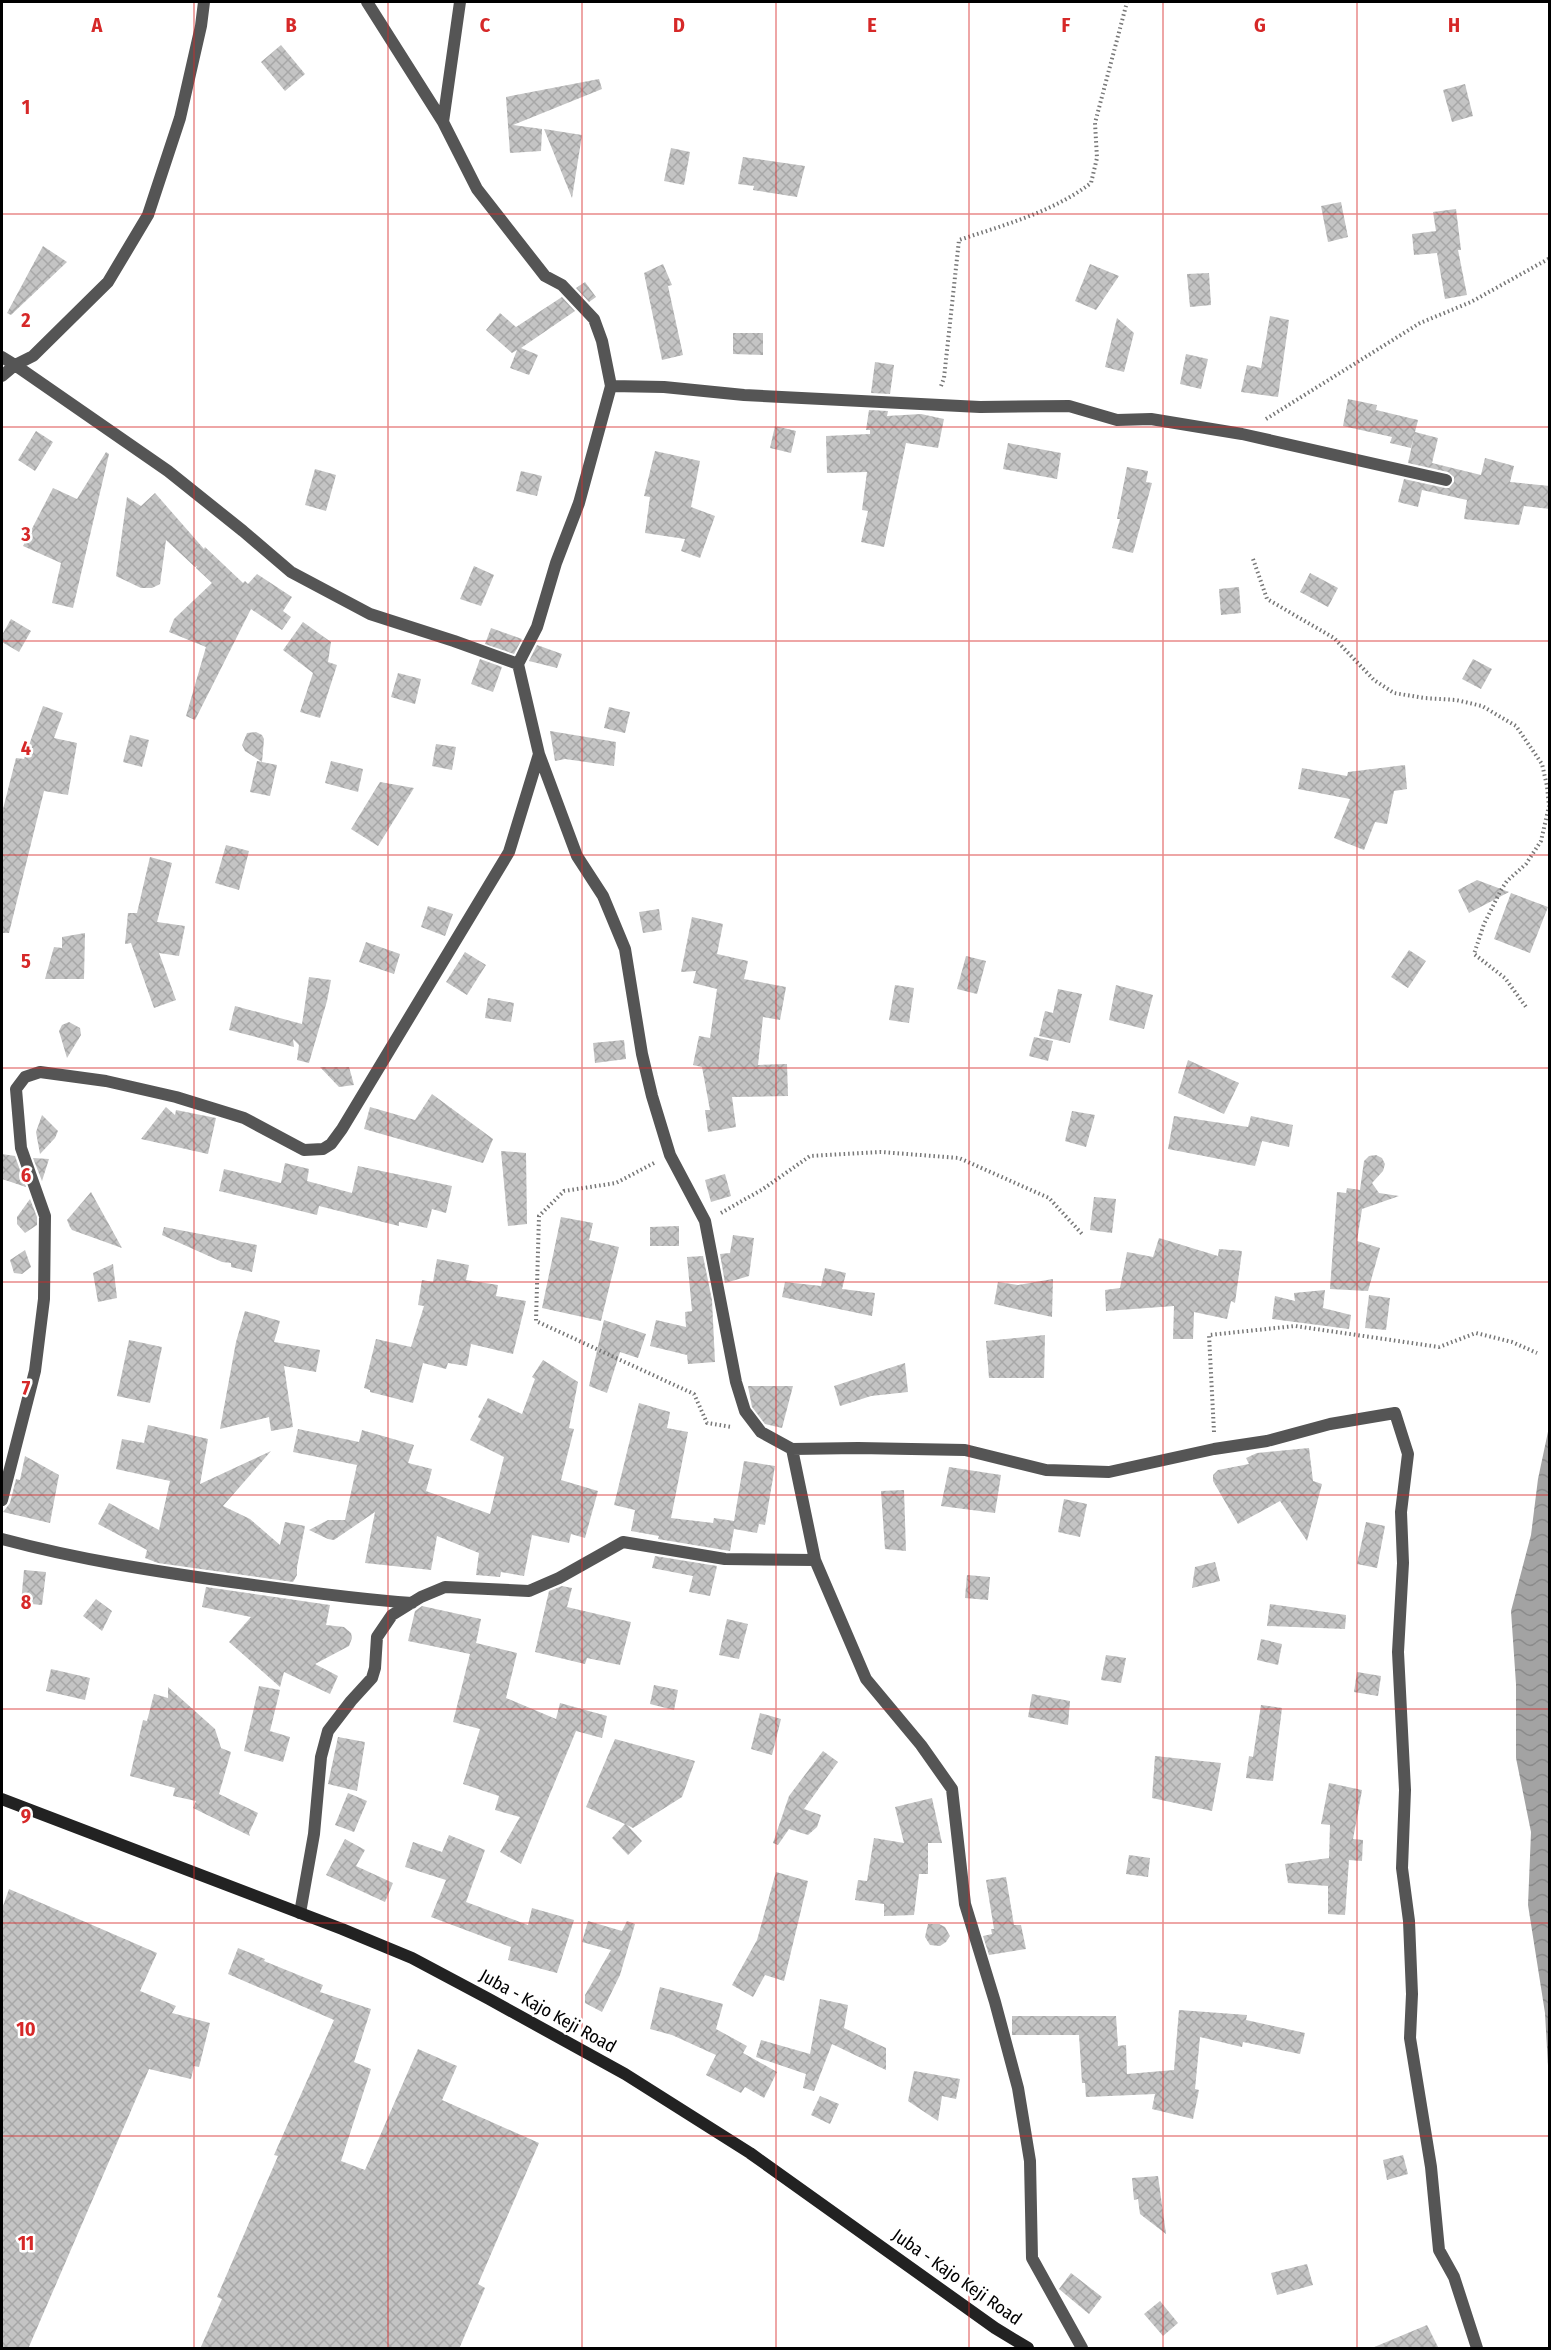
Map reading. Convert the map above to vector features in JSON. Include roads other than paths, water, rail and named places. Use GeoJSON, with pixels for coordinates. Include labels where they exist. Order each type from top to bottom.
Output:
{"type":"FeatureCollection","features":[{"type":"Feature","properties":{"kind":"main road","name":"Juba - Kajo Keji Road"},"geometry":{"type":"LineString","coordinates":[[2,1798],[412,1958],[625,2074],[750,2153],[995,2328],[1028,2349]]}},
{"type":"Feature","properties":{"kind":"street"},"geometry":{"type":"LineString","coordinates":[[2,376],[15,365],[33,356],[108,282],[148,215],[180,118],[201,26],[204,2]]}},
{"type":"Feature","properties":{"kind":"street"},"geometry":{"type":"LineString","coordinates":[[367,2],[443,122],[477,189],[545,276],[562,285],[594,319],[603,340],[611,386],[579,503],[556,562],[537,627],[518,664],[539,754],[577,856],[603,896],[625,949],[642,1054],[652,1096],[670,1155],[705,1221],[736,1382],[745,1412],[761,1432],[792,1449],[965,1450],[1046,1470],[1109,1472],[1214,1449],[1267,1441],[1330,1424],[1395,1413],[1408,1454],[1401,1512],[1402,1563],[1398,1652],[1405,1790],[1402,1868],[1412,1994],[1410,2038],[1431,2167],[1438,2250],[1454,2277],[1477,2349]]}},
{"type":"Feature","properties":{"kind":"street"},"geometry":{"type":"LineString","coordinates":[[443,122],[460,2]]}},
{"type":"Feature","properties":{"kind":"street"},"geometry":{"type":"LineString","coordinates":[[2,357],[168,471],[291,572],[370,614],[518,664]]}},
{"type":"Feature","properties":{"kind":"street"},"geometry":{"type":"LineString","coordinates":[[611,386],[664,387],[744,395],[980,407],[1069,406],[1117,420],[1151,419],[1242,434],[1446,480]]}},
{"type":"Feature","properties":{"kind":"street"},"geometry":{"type":"LineString","coordinates":[[2,1500],[35,1371],[44,1299],[45,1216],[21,1148],[16,1089],[25,1077],[40,1072],[106,1081],[176,1097],[244,1118],[304,1150],[322,1149],[331,1144],[509,852],[539,754]]}},
{"type":"Feature","properties":{"kind":"street"},"geometry":{"type":"LineString","coordinates":[[792,1449],[815,1560],[866,1679],[921,1745],[952,1789],[965,1904],[1018,2088],[1030,2161],[1032,2258],[1082,2349]]}},
{"type":"Feature","properties":{"kind":"street"},"geometry":{"type":"LineString","coordinates":[[2,1539],[140,1570],[363,1599],[411,1603]]}},
{"type":"Feature","properties":{"kind":"street"},"geometry":{"type":"LineString","coordinates":[[300,1913],[314,1834],[321,1757],[328,1731],[372,1678],[377,1637],[392,1615],[445,1587],[529,1591],[559,1578],[623,1542],[725,1559],[815,1560]]}},
{"type":"Feature","properties":{"kind":"water"},"geometry":{"type":"Polygon","coordinates":[[[1549,1427],[1549,2083],[1545,2013],[1528,1905],[1531,1832],[1516,1758],[1516,1684],[1511,1611],[1531,1535],[1538,1479],[1549,1427]]]}}]}
